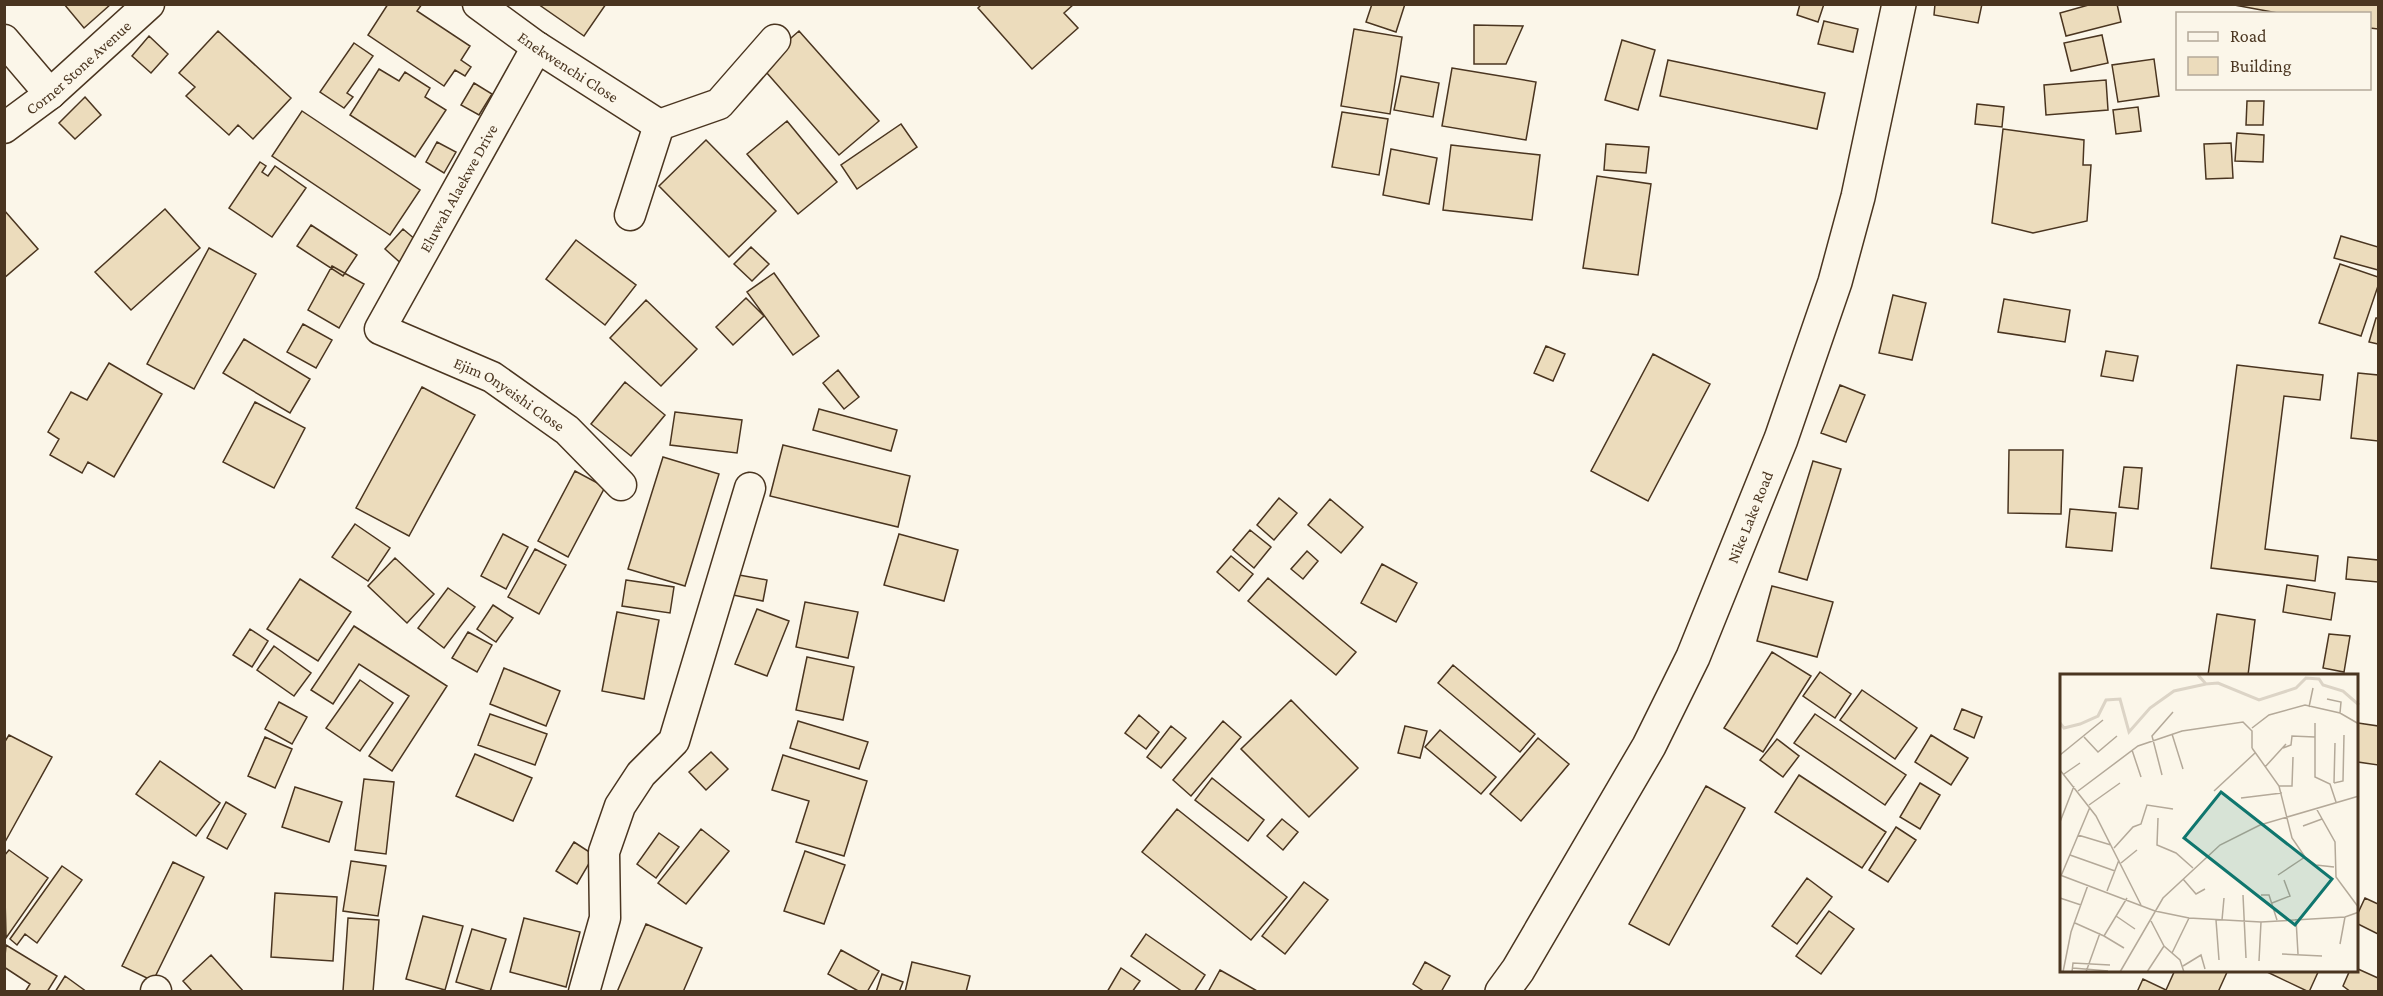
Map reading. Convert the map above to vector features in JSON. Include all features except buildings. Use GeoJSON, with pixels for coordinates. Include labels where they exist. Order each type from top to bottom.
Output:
{"type":"FeatureCollection","features":[{"type":"Feature","properties":{"kind":"main road","name":"Nike Lake Road"},"geometry":{"type":"LineString","coordinates":[[1502,992],[1518,970],[1649,746],[1693,657],[1781,439],[1835,282],[1858,197],[1899,4]]}},
{"type":"Feature","properties":{"kind":"street","name":"Corner Stone Avenue"},"geometry":{"type":"LineString","coordinates":[[4,128],[50,94],[149,4]]}},
{"type":"Feature","properties":{"kind":"street","name":"Enekwenchi Close"},"geometry":{"type":"LineString","coordinates":[[478,4],[537,47],[659,124]]}},
{"type":"Feature","properties":{"kind":"street"},"geometry":{"type":"LineString","coordinates":[[4,40],[50,94]]}},
{"type":"Feature","properties":{"kind":"street"},"geometry":{"type":"LineString","coordinates":[[630,214],[659,124],[719,104],[775,40]]}},
{"type":"Feature","properties":{"kind":"street","name":"Eluwah Alaekwe Drive"},"geometry":{"type":"LineString","coordinates":[[380,329],[537,47]]}},
{"type":"Feature","properties":{"kind":"street","name":"Ejim Onyeishi Close"},"geometry":{"type":"LineString","coordinates":[[380,329],[492,377],[567,430],[621,485]]}},
{"type":"Feature","properties":{"kind":"street"},"geometry":{"type":"LineString","coordinates":[[584,992],[605,918],[604,852],[620,806],[642,774],[674,741],[750,488]]}}]}
